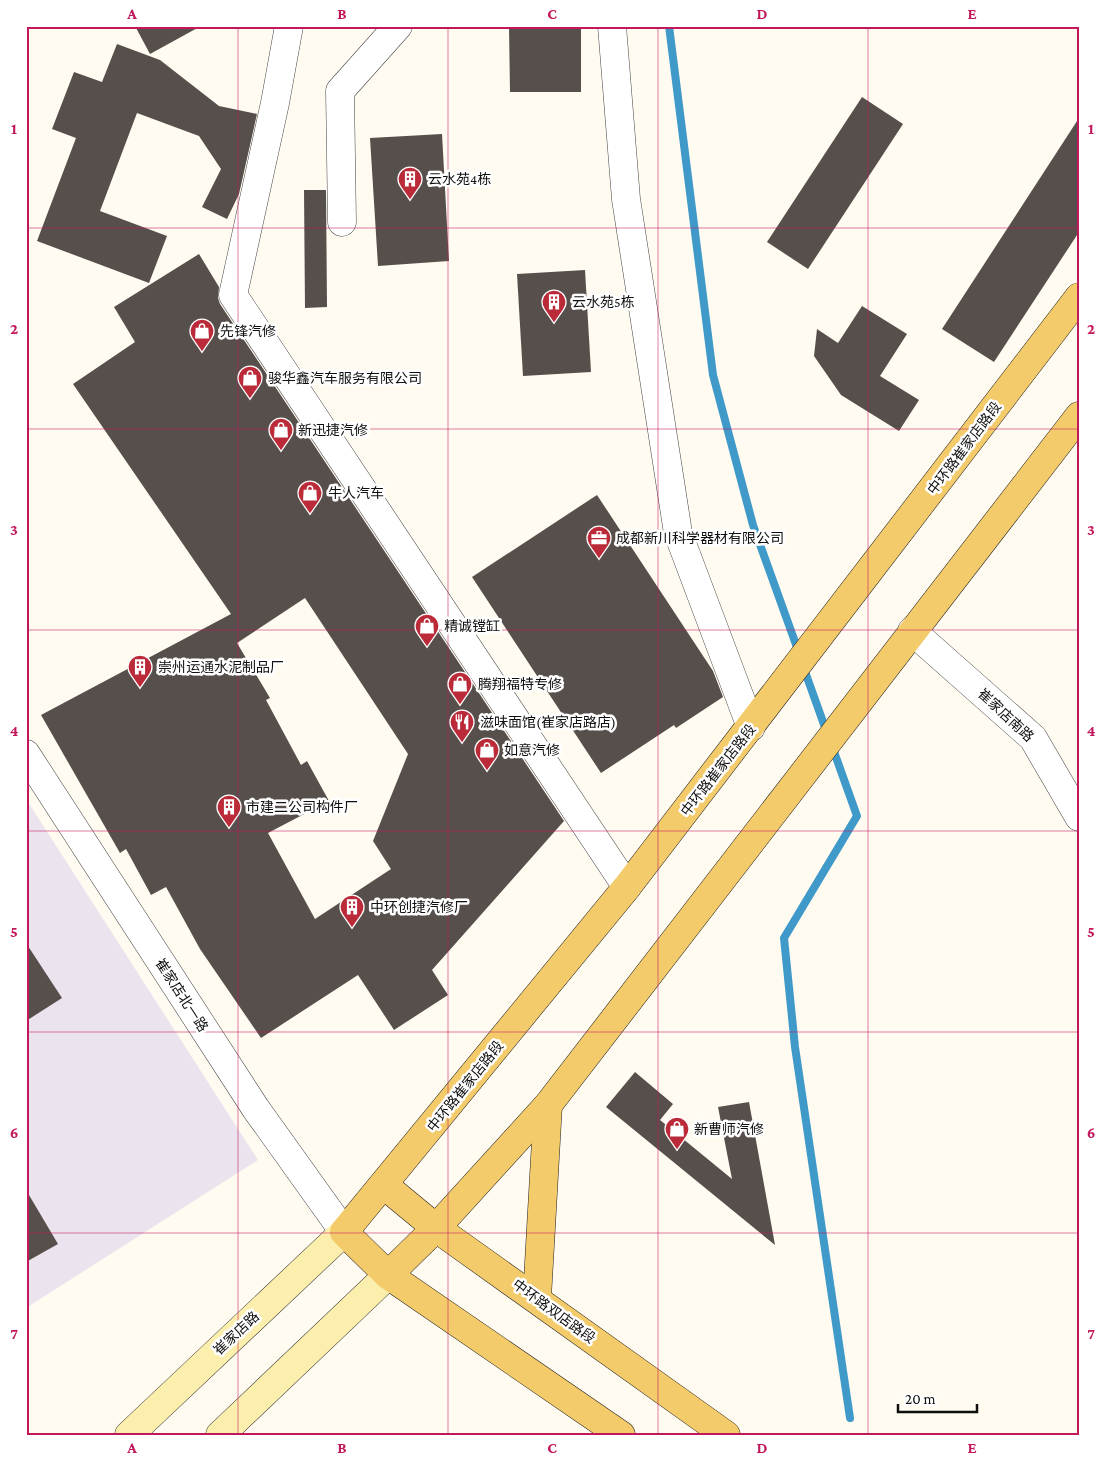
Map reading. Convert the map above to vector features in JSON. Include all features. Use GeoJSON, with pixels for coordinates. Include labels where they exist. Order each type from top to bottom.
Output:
{"type":"FeatureCollection","features":[{"type":"Feature","properties":{"kind":"main road","name":"中环路崔家店路段"},"geometry":{"type":"LineString","coordinates":[[344,1232],[627,887],[1079,297]]}},
{"type":"Feature","properties":{"kind":"main road"},"geometry":{"type":"LineString","coordinates":[[220,1435],[436,1228],[548,1106],[1079,416]]}},
{"type":"Feature","properties":{"kind":"main road"},"geometry":{"type":"LineString","coordinates":[[537,1298],[548,1106]]}},
{"type":"Feature","properties":{"kind":"main road","name":"中环路双店路段"},"geometry":{"type":"LineString","coordinates":[[384,1185],[436,1228],[537,1298],[726,1435]]}},
{"type":"Feature","properties":{"kind":"main road"},"geometry":{"type":"LineString","coordinates":[[344,1232],[388,1276],[621,1435]]}},
{"type":"Feature","properties":{"kind":"main road","name":"崔家店路"},"geometry":{"type":"LineString","coordinates":[[129,1435],[344,1232]]}},
{"type":"Feature","properties":{"kind":"street"},"geometry":{"type":"LineString","coordinates":[[289,26],[275,104],[233,294],[627,887]]}},
{"type":"Feature","properties":{"kind":"street"},"geometry":{"type":"LineString","coordinates":[[342,222],[340,91],[398,26]]}},
{"type":"Feature","properties":{"kind":"street"},"geometry":{"type":"LineString","coordinates":[[612,26],[626,199],[678,533],[758,718]]}},
{"type":"Feature","properties":{"kind":"street","name":"崔家店南路"},"geometry":{"type":"LineString","coordinates":[[912,631],[1033,738],[1079,817]]}},
{"type":"Feature","properties":{"kind":"street","name":"崔家店北一路"},"geometry":{"type":"LineString","coordinates":[[26,754],[256,1109],[344,1232]]}},
{"type":"Feature","properties":{"kind":"shaded area"},"geometry":{"type":"Polygon","coordinates":[[[26,799],[258,1160],[26,1308],[26,799]]]}},
{"type":"Feature","properties":{"kind":"building"},"geometry":{"type":"Polygon","coordinates":[[[135,26],[201,26],[150,54],[135,26]]]}},
{"type":"Feature","properties":{"kind":"building"},"geometry":{"type":"Polygon","coordinates":[[[509,26],[581,26],[581,92],[510,92],[509,26]]]}},
{"type":"Feature","properties":{"kind":"building"},"geometry":{"type":"Polygon","coordinates":[[[117,44],[160,60],[219,106],[257,114],[239,194],[227,219],[202,207],[221,169],[199,136],[137,113],[100,211],[167,236],[149,283],[37,241],[76,138],[52,129],[74,72],[102,82],[117,44]]]}},
{"type":"Feature","properties":{"kind":"building"},"geometry":{"type":"Polygon","coordinates":[[[862,97],[903,124],[808,269],[767,242],[862,97]]]}},
{"type":"Feature","properties":{"kind":"building"},"geometry":{"type":"Polygon","coordinates":[[[1079,118],[1079,232],[994,362],[942,329],[1079,118]]]}},
{"type":"Feature","properties":{"kind":"building","name":"云水苑4栋"},"geometry":{"type":"Polygon","coordinates":[[[442,134],[449,261],[378,266],[370,138],[442,134]]]}},
{"type":"Feature","properties":{"kind":"building"},"geometry":{"type":"Polygon","coordinates":[[[304,190],[326,190],[327,307],[305,308],[304,190]]]}},
{"type":"Feature","properties":{"kind":"building"},"geometry":{"type":"Polygon","coordinates":[[[199,254],[219,287],[218,298],[220,304],[564,821],[432,970],[448,995],[394,1030],[358,975],[261,1038],[200,949],[166,887],[151,895],[126,849],[120,853],[41,715],[231,614],[73,384],[135,342],[114,307],[199,254]],[[305,598],[237,643],[270,698],[266,700],[301,765],[307,761],[329,801],[268,833],[315,919],[391,869],[373,841],[408,754],[305,598]]]}},
{"type":"Feature","properties":{"kind":"building","name":"云水苑5栋"},"geometry":{"type":"Polygon","coordinates":[[[585,270],[591,372],[523,376],[517,274],[585,270]]]}},
{"type":"Feature","properties":{"kind":"building"},"geometry":{"type":"Polygon","coordinates":[[[862,306],[907,334],[880,376],[919,400],[899,431],[841,395],[814,356],[817,329],[838,343],[862,306]]]}},
{"type":"Feature","properties":{"kind":"building"},"geometry":{"type":"Polygon","coordinates":[[[597,495],[713,671],[723,697],[676,728],[674,725],[601,773],[472,577],[597,495]]]}},
{"type":"Feature","properties":{"kind":"building"},"geometry":{"type":"Polygon","coordinates":[[[26,943],[62,998],[26,1021],[26,943]]]}},
{"type":"Feature","properties":{"kind":"building","name":"新曹师汽修"},"geometry":{"type":"Polygon","coordinates":[[[635,1072],[673,1104],[660,1120],[732,1179],[718,1107],[749,1102],[775,1245],[606,1107],[635,1072]]]}},
{"type":"Feature","properties":{"kind":"building"},"geometry":{"type":"Polygon","coordinates":[[[26,1190],[58,1244],[26,1262],[26,1190]]]}},
{"type":"Feature","properties":{"kind":"waterway"},"geometry":{"type":"LineString","coordinates":[[669,26],[713,375],[753,525],[799,653]]}},
{"type":"Feature","properties":{"kind":"waterway"},"geometry":{"type":"LineString","coordinates":[[803,666],[827,733]]}},
{"type":"Feature","properties":{"kind":"waterway"},"geometry":{"type":"LineString","coordinates":[[832,746],[857,816],[784,938],[795,1047],[850,1418]]}},
{"type":"Feature","properties":{"kind":"place","name":"云水苑4栋"},"geometry":{"type":"Point","coordinates":[410,200]}},
{"type":"Feature","properties":{"kind":"place","name":"云水苑5栋"},"geometry":{"type":"Point","coordinates":[554,323]}},
{"type":"Feature","properties":{"kind":"place","name":"先锋汽修"},"geometry":{"type":"Point","coordinates":[202,352]}},
{"type":"Feature","properties":{"kind":"place","name":"骏华鑫汽车服务有限公司"},"geometry":{"type":"Point","coordinates":[250,399]}},
{"type":"Feature","properties":{"kind":"place","name":"新迅捷汽修"},"geometry":{"type":"Point","coordinates":[281,451]}},
{"type":"Feature","properties":{"kind":"place","name":"牛人汽车"},"geometry":{"type":"Point","coordinates":[310,514]}},
{"type":"Feature","properties":{"kind":"place","name":"成都新川科学器材有限公司"},"geometry":{"type":"Point","coordinates":[599,559]}},
{"type":"Feature","properties":{"kind":"place","name":"精诚镗缸"},"geometry":{"type":"Point","coordinates":[427,647]}},
{"type":"Feature","properties":{"kind":"place","name":"崇州运通水泥制品厂"},"geometry":{"type":"Point","coordinates":[140,688]}},
{"type":"Feature","properties":{"kind":"place","name":"腾翔福特专修"},"geometry":{"type":"Point","coordinates":[460,705]}},
{"type":"Feature","properties":{"kind":"place","name":"滋味面馆(崔家店路店)"},"geometry":{"type":"Point","coordinates":[462,743]}},
{"type":"Feature","properties":{"kind":"place","name":"如意汽修"},"geometry":{"type":"Point","coordinates":[487,771]}},
{"type":"Feature","properties":{"kind":"place","name":"市建二公司构件厂"},"geometry":{"type":"Point","coordinates":[229,828]}},
{"type":"Feature","properties":{"kind":"place","name":"中环创捷汽修厂"},"geometry":{"type":"Point","coordinates":[352,928]}},
{"type":"Feature","properties":{"kind":"place","name":"新曹师汽修"},"geometry":{"type":"Point","coordinates":[677,1150]}}]}
